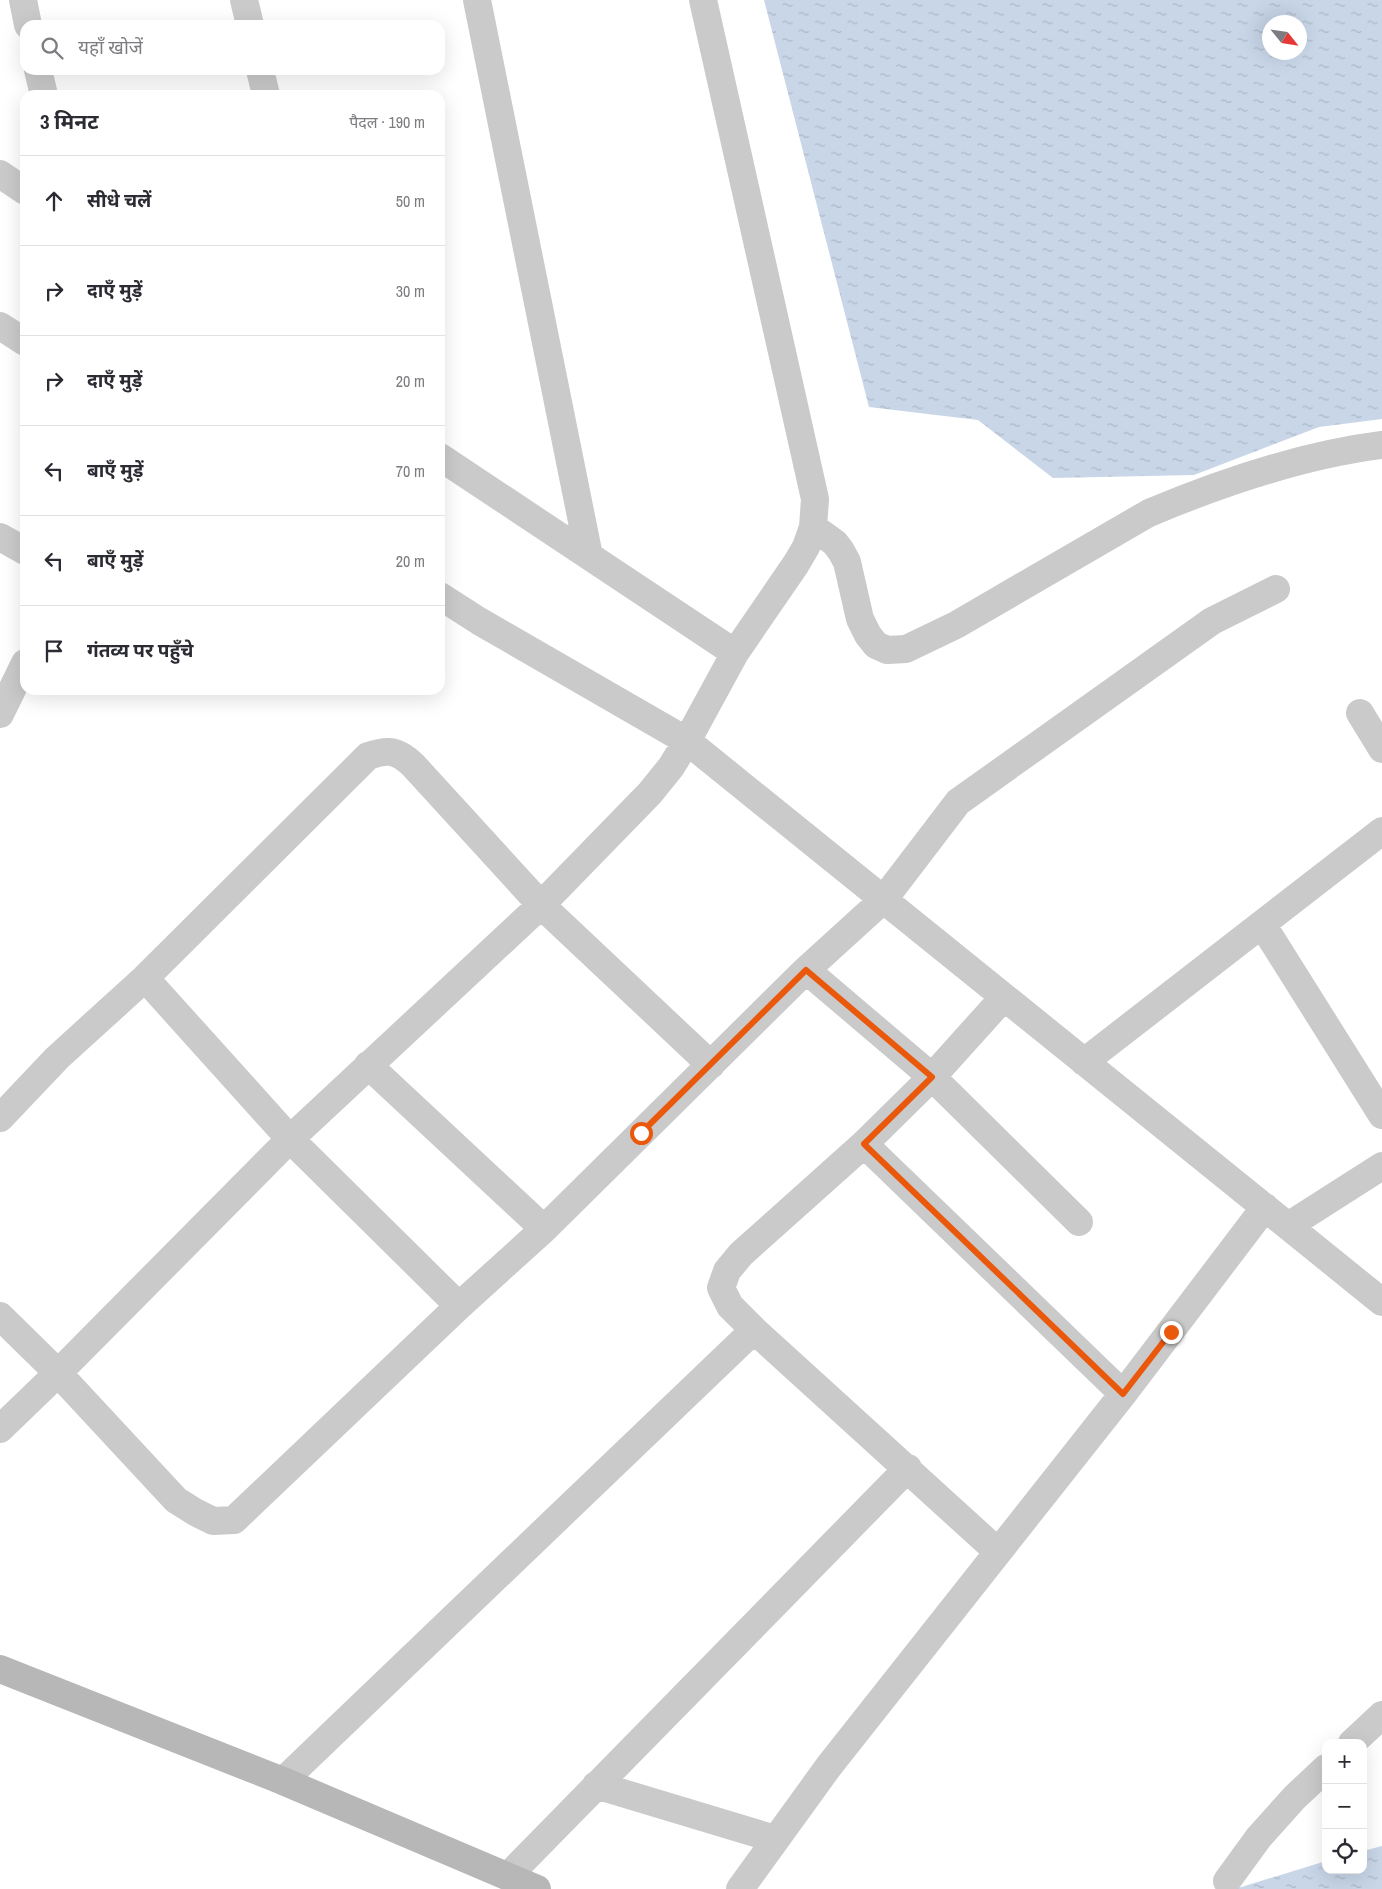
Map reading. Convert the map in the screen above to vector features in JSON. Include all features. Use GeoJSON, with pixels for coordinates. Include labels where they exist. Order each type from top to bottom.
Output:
{"type":"FeatureCollection","features":[{"type":"Feature","properties":{"kind":"street"},"geometry":{"type":"LineString","coordinates":[[23,0],[27,20]]}},
{"type":"Feature","properties":{"kind":"street"},"geometry":{"type":"LineString","coordinates":[[244,0],[249,20]]}},
{"type":"Feature","properties":{"kind":"street"},"geometry":{"type":"LineString","coordinates":[[476,0],[589,556]]}},
{"type":"Feature","properties":{"kind":"street"},"geometry":{"type":"LineString","coordinates":[[0,1429],[58,1373],[290,1138],[541,904],[650,793],[671,767],[735,653],[806,547],[813,527],[815,499],[702,0]]}},
{"type":"Feature","properties":{"kind":"street"},"geometry":{"type":"LineString","coordinates":[[39,75],[43,90]]}},
{"type":"Feature","properties":{"kind":"street"},"geometry":{"type":"LineString","coordinates":[[261,75],[265,90]]}},
{"type":"Feature","properties":{"kind":"street"},"geometry":{"type":"LineString","coordinates":[[0,174],[20,188]]}},
{"type":"Feature","properties":{"kind":"street"},"geometry":{"type":"LineString","coordinates":[[0,326],[20,339]]}},
{"type":"Feature","properties":{"kind":"street"},"geometry":{"type":"LineString","coordinates":[[813,527],[835,543],[842,551],[847,562],[860,619],[868,635],[876,645],[888,650],[906,649],[956,625],[1149,513],[1243,477],[1342,450],[1382,446]]}},
{"type":"Feature","properties":{"kind":"street"},"geometry":{"type":"LineString","coordinates":[[445,460],[735,653]]}},
{"type":"Feature","properties":{"kind":"street"},"geometry":{"type":"LineString","coordinates":[[0,537],[20,548]]}},
{"type":"Feature","properties":{"kind":"street"},"geometry":{"type":"LineString","coordinates":[[0,1316],[58,1373],[176,1500],[213,1521],[234,1520],[459,1306],[544,1229],[806,970],[884,899],[958,802],[1212,621],[1276,589]]}},
{"type":"Feature","properties":{"kind":"street"},"geometry":{"type":"LineString","coordinates":[[445,599],[479,621],[687,741],[1382,1302]]}},
{"type":"Feature","properties":{"kind":"street"},"geometry":{"type":"LineString","coordinates":[[0,714],[20,673]]}},
{"type":"Feature","properties":{"kind":"street"},"geometry":{"type":"LineString","coordinates":[[1360,713],[1382,749]]}},
{"type":"Feature","properties":{"kind":"street"},"geometry":{"type":"LineString","coordinates":[[0,1118],[57,1058],[145,978],[368,756],[392,751],[404,756],[541,904],[711,1065]]}},
{"type":"Feature","properties":{"kind":"street"},"geometry":{"type":"LineString","coordinates":[[1084,1062],[1382,831]]}},
{"type":"Feature","properties":{"kind":"street"},"geometry":{"type":"LineString","coordinates":[[1262,924],[1382,1115]]}},
{"type":"Feature","properties":{"kind":"street"},"geometry":{"type":"LineString","coordinates":[[806,970],[932,1077],[1079,1222]]}},
{"type":"Feature","properties":{"kind":"street"},"geometry":{"type":"LineString","coordinates":[[145,978],[290,1138],[459,1306]]}},
{"type":"Feature","properties":{"kind":"street"},"geometry":{"type":"LineString","coordinates":[[997,1551],[908,1468],[754,1330],[730,1306],[721,1288],[727,1272],[741,1254],[864,1144],[932,1077],[1004,997]]}},
{"type":"Feature","properties":{"kind":"street"},"geometry":{"type":"LineString","coordinates":[[368,1065],[544,1229]]}},
{"type":"Feature","properties":{"kind":"street"},"geometry":{"type":"LineString","coordinates":[[864,1144],[1123,1394]]}},
{"type":"Feature","properties":{"kind":"street"},"geometry":{"type":"LineString","coordinates":[[1288,1226],[1382,1166]]}},
{"type":"Feature","properties":{"kind":"street"},"geometry":{"type":"LineString","coordinates":[[740,1889],[829,1766],[997,1551],[1123,1394],[1264,1207]]}},
{"type":"Feature","properties":{"kind":"street"},"geometry":{"type":"LineString","coordinates":[[283,1781],[754,1330]]}},
{"type":"Feature","properties":{"kind":"street"},"geometry":{"type":"LineString","coordinates":[[508,1876],[908,1468]]}},
{"type":"Feature","properties":{"kind":"street"},"geometry":{"type":"LineString","coordinates":[[0,1668],[283,1781],[537,1889]]}},
{"type":"Feature","properties":{"kind":"street"},"geometry":{"type":"LineString","coordinates":[[1356,1739],[1382,1715]]}},
{"type":"Feature","properties":{"kind":"street"},"geometry":{"type":"LineString","coordinates":[[1227,1881],[1259,1837],[1295,1797],[1322,1772]]}},
{"type":"Feature","properties":{"kind":"street"},"geometry":{"type":"LineString","coordinates":[[596,1785],[775,1840]]}},
{"type":"Feature","properties":{"kind":"water"},"geometry":{"type":"Polygon","coordinates":[[[764,0],[1382,0],[1382,419],[1319,427],[1194,475],[1053,478],[978,420],[869,407],[764,0]]]}},
{"type":"Feature","properties":{"kind":"water"},"geometry":{"type":"Polygon","coordinates":[[[1382,1846],[1382,1889],[1235,1889],[1322,1862],[1322,1874],[1367,1874],[1367,1850],[1382,1846]]]}},
{"type":"Feature","properties":{"kind":"route"},"geometry":{"type":"LineString","coordinates":[[641,1133],[806,970],[932,1077],[864,1144],[1123,1394],[1171,1332]]}}]}
